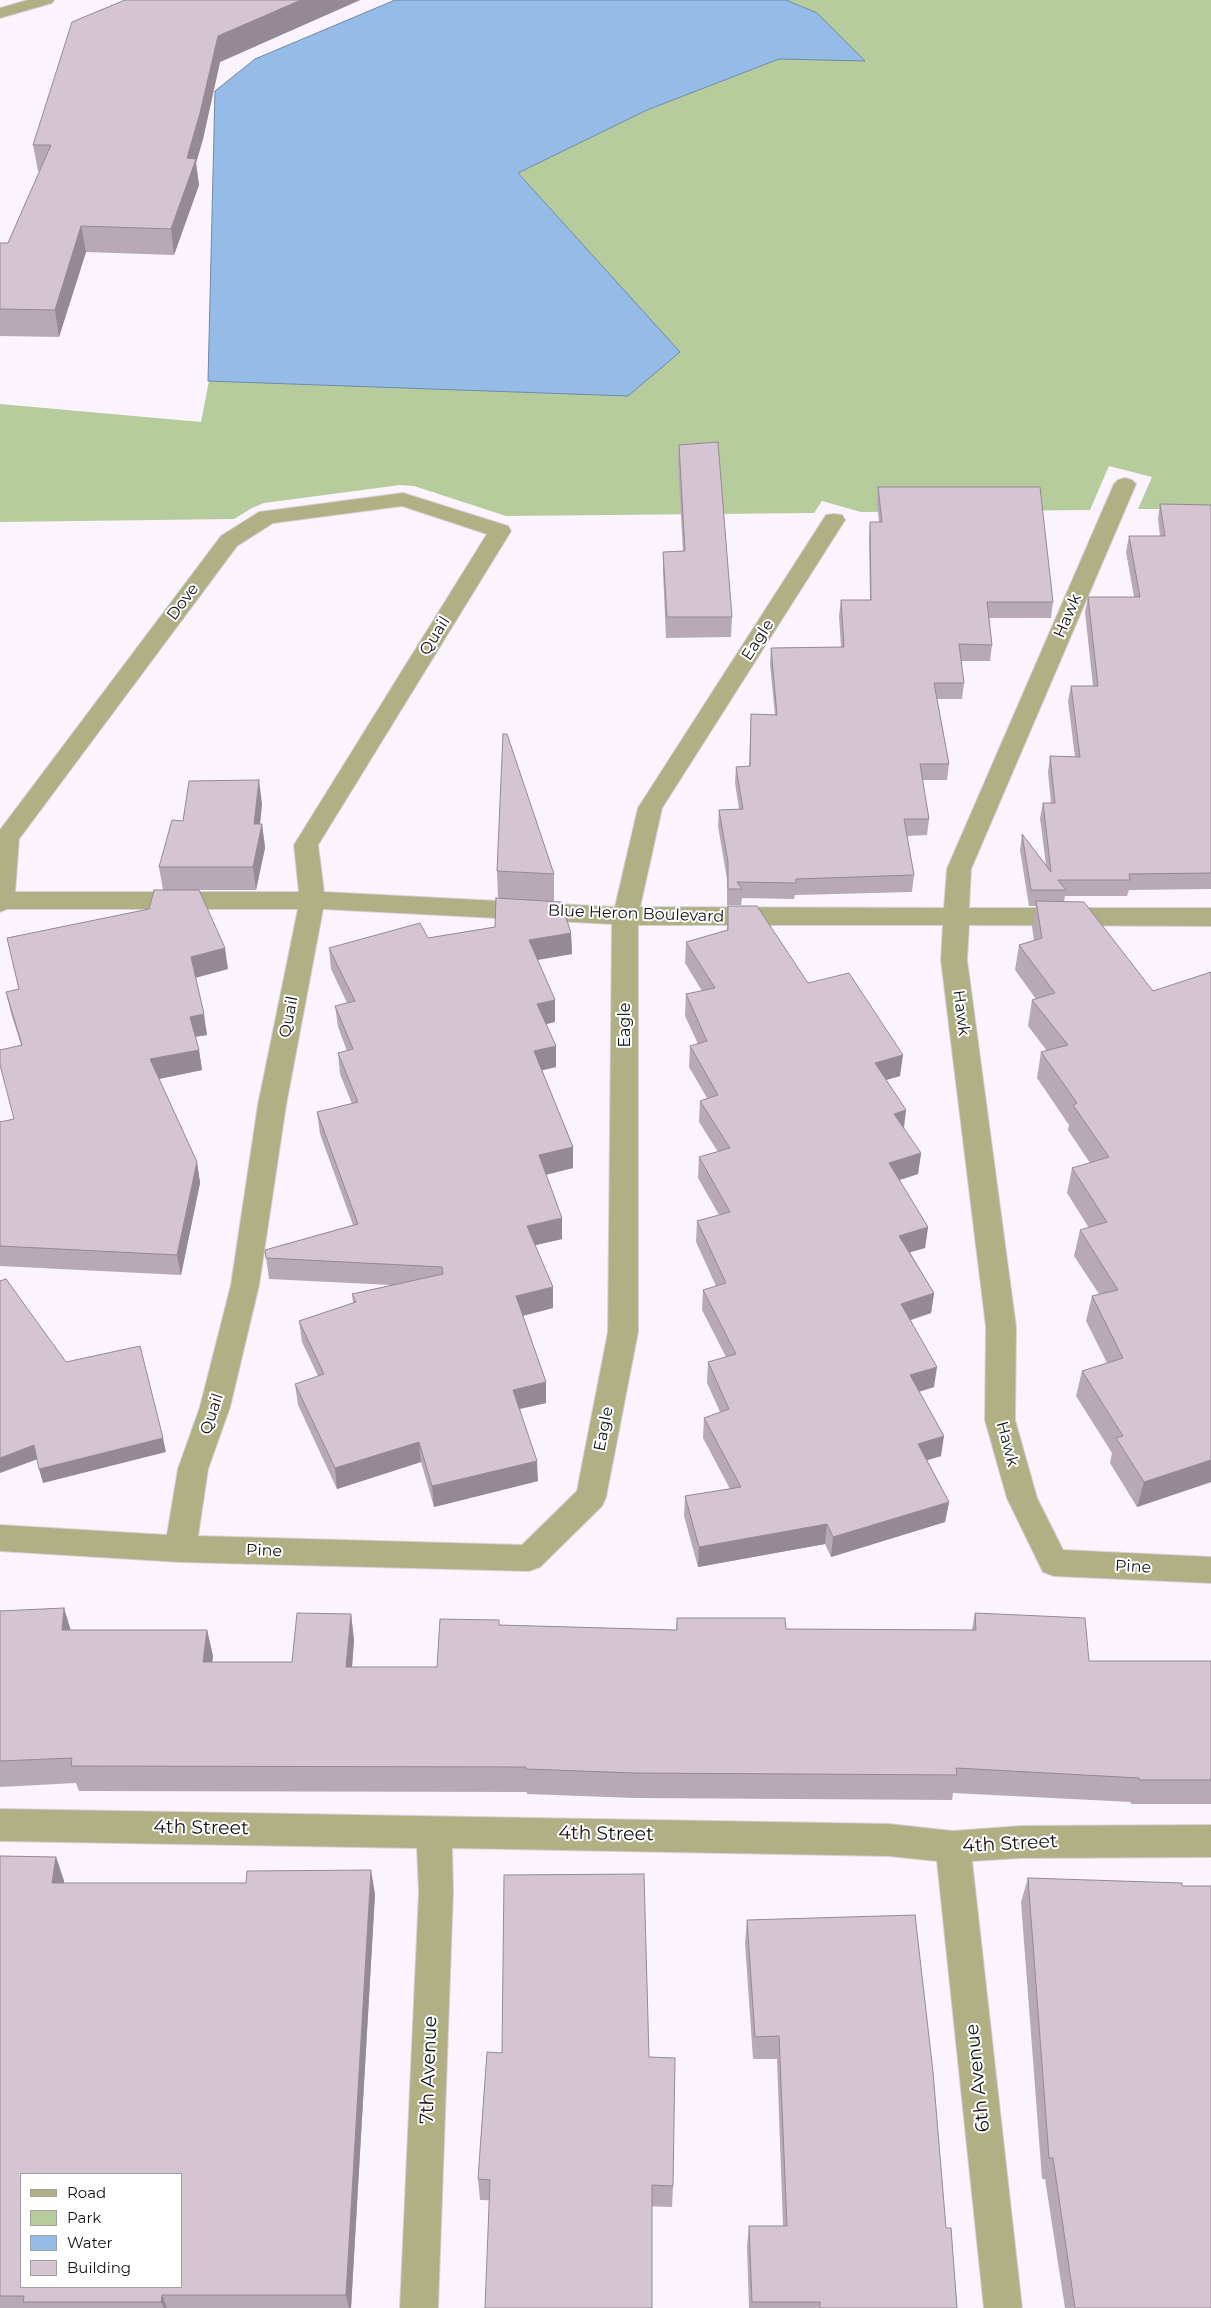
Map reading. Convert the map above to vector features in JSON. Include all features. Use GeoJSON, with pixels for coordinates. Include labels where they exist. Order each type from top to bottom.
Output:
{"type":"FeatureCollection","features":[{"type":"Feature","properties":{"kind":"street"},"geometry":{"type":"LineString","coordinates":[[0,13],[46,0]]}},
{"type":"Feature","properties":{"kind":"street","name":"Hawk"},"geometry":{"type":"LineString","coordinates":[[1054,1563],[1022,1498],[1000,1420],[1001,1327],[954,960],[955,918],[959,869],[1125,484]]}},
{"type":"Feature","properties":{"kind":"street","name":"Dove"},"geometry":{"type":"LineString","coordinates":[[1,902],[7,838],[229,542],[267,517],[403,499],[500,530]]}},
{"type":"Feature","properties":{"kind":"street","name":"Eagle"},"geometry":{"type":"LineString","coordinates":[[529,1558],[591,1496],[623,1332],[625,916],[650,808],[834,520]]}},
{"type":"Feature","properties":{"kind":"street","name":"Quail"},"geometry":{"type":"LineString","coordinates":[[180,1549],[193,1468],[215,1407],[245,1285],[272,1105],[312,900],[306,844],[500,530]]}},
{"type":"Feature","properties":{"kind":"street","name":"Blue Heron Boulevard"},"geometry":{"type":"LineString","coordinates":[[1,902],[312,900],[625,916],[1211,917]]}},
{"type":"Feature","properties":{"kind":"street","name":"Pine"},"geometry":{"type":"LineString","coordinates":[[0,1538],[180,1549],[529,1558]]}},
{"type":"Feature","properties":{"kind":"street","name":"Pine"},"geometry":{"type":"LineString","coordinates":[[1054,1563],[1211,1570]]}},
{"type":"Feature","properties":{"kind":"street","name":"4th Street"},"geometry":{"type":"LineString","coordinates":[[0,1826],[434,1831],[889,1840],[953,1847],[1022,1842],[1211,1841]]}},
{"type":"Feature","properties":{"kind":"street","name":"7th Avenue"},"geometry":{"type":"LineString","coordinates":[[419,2308],[436,1892],[434,1831]]}},
{"type":"Feature","properties":{"kind":"street","name":"6th Avenue"},"geometry":{"type":"LineString","coordinates":[[953,1847],[1003,2308]]}},
{"type":"Feature","properties":{"kind":"green space"},"geometry":{"type":"Polygon","coordinates":[[[786,0],[1211,0],[1211,509],[1138,509],[1152,477],[1109,466],[1090,510],[861,512],[822,501],[814,513],[506,516],[414,486],[400,485],[264,503],[234,519],[0,522],[0,404],[201,422],[209,381],[628,396],[679,352],[518,173],[647,110],[779,59],[864,60],[817,13],[786,0]]]}},
{"type":"Feature","properties":{"kind":"water"},"geometry":{"type":"Polygon","coordinates":[[[395,0],[786,0],[817,13],[865,61],[779,59],[647,110],[518,173],[680,352],[628,396],[208,381],[215,91],[255,59],[395,0]]]}},
{"type":"Feature","properties":{"kind":"building"},"geometry":{"type":"Polygon","coordinates":[[[125,0],[301,0],[218,36],[200,113],[187,158],[196,159],[171,229],[81,226],[55,310],[0,309],[0,243],[8,243],[51,145],[33,145],[72,22],[125,0]]]}},
{"type":"Feature","properties":{"kind":"building"},"geometry":{"type":"Polygon","coordinates":[[[718,442],[732,617],[667,617],[663,552],[685,551],[679,445],[718,442]]]}},
{"type":"Feature","properties":{"kind":"building"},"geometry":{"type":"Polygon","coordinates":[[[878,487],[1040,487],[1053,602],[987,602],[992,645],[959,644],[964,683],[934,683],[949,764],[920,764],[929,819],[904,819],[914,875],[796,879],[796,883],[737,882],[742,889],[728,889],[728,862],[719,810],[743,809],[736,767],[750,766],[751,714],[777,715],[771,648],[844,647],[841,600],[871,600],[870,522],[882,522],[878,487]]]}},
{"type":"Feature","properties":{"kind":"building"},"geometry":{"type":"Polygon","coordinates":[[[1160,504],[1211,505],[1211,873],[1129,874],[1130,880],[1058,880],[1066,890],[1031,890],[1022,834],[1051,872],[1043,803],[1055,803],[1050,756],[1080,757],[1071,686],[1098,686],[1088,597],[1140,597],[1129,536],[1165,536],[1160,504]]]}},
{"type":"Feature","properties":{"kind":"building"},"geometry":{"type":"Polygon","coordinates":[[[503,734],[507,734],[554,874],[497,871],[503,734]]]}},
{"type":"Feature","properties":{"kind":"building"},"geometry":{"type":"Polygon","coordinates":[[[259,780],[254,824],[262,824],[253,867],[159,867],[172,820],[183,821],[189,781],[259,780]]]}},
{"type":"Feature","properties":{"kind":"building"},"geometry":{"type":"Polygon","coordinates":[[[154,890],[199,890],[225,948],[191,957],[204,1014],[190,1017],[199,1050],[150,1059],[197,1162],[177,1255],[0,1246],[0,1122],[14,1119],[0,1065],[0,1050],[22,1045],[6,992],[19,989],[7,938],[149,909],[154,890]]]}},
{"type":"Feature","properties":{"kind":"building"},"geometry":{"type":"Polygon","coordinates":[[[496,898],[561,902],[571,933],[529,940],[555,1000],[537,1004],[556,1046],[534,1051],[573,1147],[539,1155],[562,1218],[527,1226],[553,1287],[516,1296],[546,1382],[513,1390],[537,1461],[432,1486],[419,1442],[335,1468],[295,1384],[324,1374],[299,1321],[356,1302],[352,1294],[443,1274],[442,1267],[266,1258],[265,1250],[358,1224],[317,1112],[358,1102],[338,1053],[353,1049],[335,1006],[355,1001],[329,948],[420,923],[428,938],[495,927],[496,898]]]}},
{"type":"Feature","properties":{"kind":"building"},"geometry":{"type":"Polygon","coordinates":[[[1036,901],[1084,902],[1153,991],[1211,972],[1211,1460],[1144,1482],[1116,1438],[1123,1436],[1082,1371],[1123,1358],[1092,1296],[1118,1290],[1080,1230],[1107,1222],[1072,1168],[1109,1157],[1073,1105],[1077,1103],[1041,1052],[1068,1045],[1032,1000],[1055,993],[1019,945],[1042,938],[1036,901]]]}},
{"type":"Feature","properties":{"kind":"building"},"geometry":{"type":"Polygon","coordinates":[[[728,906],[757,906],[808,983],[849,973],[903,1055],[875,1063],[906,1110],[894,1114],[921,1153],[889,1163],[928,1227],[899,1236],[934,1293],[901,1304],[937,1367],[910,1375],[944,1436],[918,1444],[949,1502],[833,1537],[827,1524],[699,1547],[685,1496],[741,1487],[704,1418],[729,1409],[708,1362],[736,1354],[703,1290],[726,1283],[697,1221],[730,1212],[699,1157],[730,1148],[700,1101],[718,1095],[690,1046],[707,1041],[686,994],[715,988],[686,942],[728,930],[728,906]]]}},
{"type":"Feature","properties":{"kind":"building"},"geometry":{"type":"Polygon","coordinates":[[[6,1279],[66,1362],[140,1346],[163,1438],[39,1469],[34,1445],[0,1458],[0,1281],[6,1279]]]}},
{"type":"Feature","properties":{"kind":"building"},"geometry":{"type":"Polygon","coordinates":[[[64,1608],[62,1630],[207,1630],[203,1662],[292,1662],[297,1613],[351,1614],[346,1667],[437,1667],[440,1619],[499,1620],[499,1625],[677,1630],[677,1618],[785,1618],[786,1629],[976,1630],[975,1613],[1085,1618],[1089,1661],[1211,1661],[1211,1780],[1139,1780],[1139,1778],[956,1768],[957,1775],[634,1773],[526,1769],[526,1767],[71,1766],[72,1758],[0,1761],[0,1611],[64,1608]]]}},
{"type":"Feature","properties":{"kind":"building"},"geometry":{"type":"Polygon","coordinates":[[[0,1856],[56,1857],[52,1883],[246,1883],[247,1871],[371,1870],[346,2295],[162,2295],[161,2302],[23,2302],[24,2296],[0,2296],[0,1856]]]}},
{"type":"Feature","properties":{"kind":"building"},"geometry":{"type":"Polygon","coordinates":[[[644,1874],[649,2057],[675,2058],[673,2186],[652,2185],[652,2308],[485,2308],[490,2180],[478,2179],[487,2052],[502,2053],[504,1875],[644,1874]]]}},
{"type":"Feature","properties":{"kind":"building"},"geometry":{"type":"Polygon","coordinates":[[[1028,1878],[1182,1883],[1182,1886],[1211,1886],[1211,2308],[1075,2308],[1053,2158],[1049,2158],[1028,1878]]]}},
{"type":"Feature","properties":{"kind":"building"},"geometry":{"type":"Polygon","coordinates":[[[915,1915],[933,2072],[946,2228],[951,2228],[957,2308],[820,2308],[820,2302],[752,2302],[749,2226],[787,2226],[779,2036],[755,2037],[747,1920],[915,1915]]]}}]}
